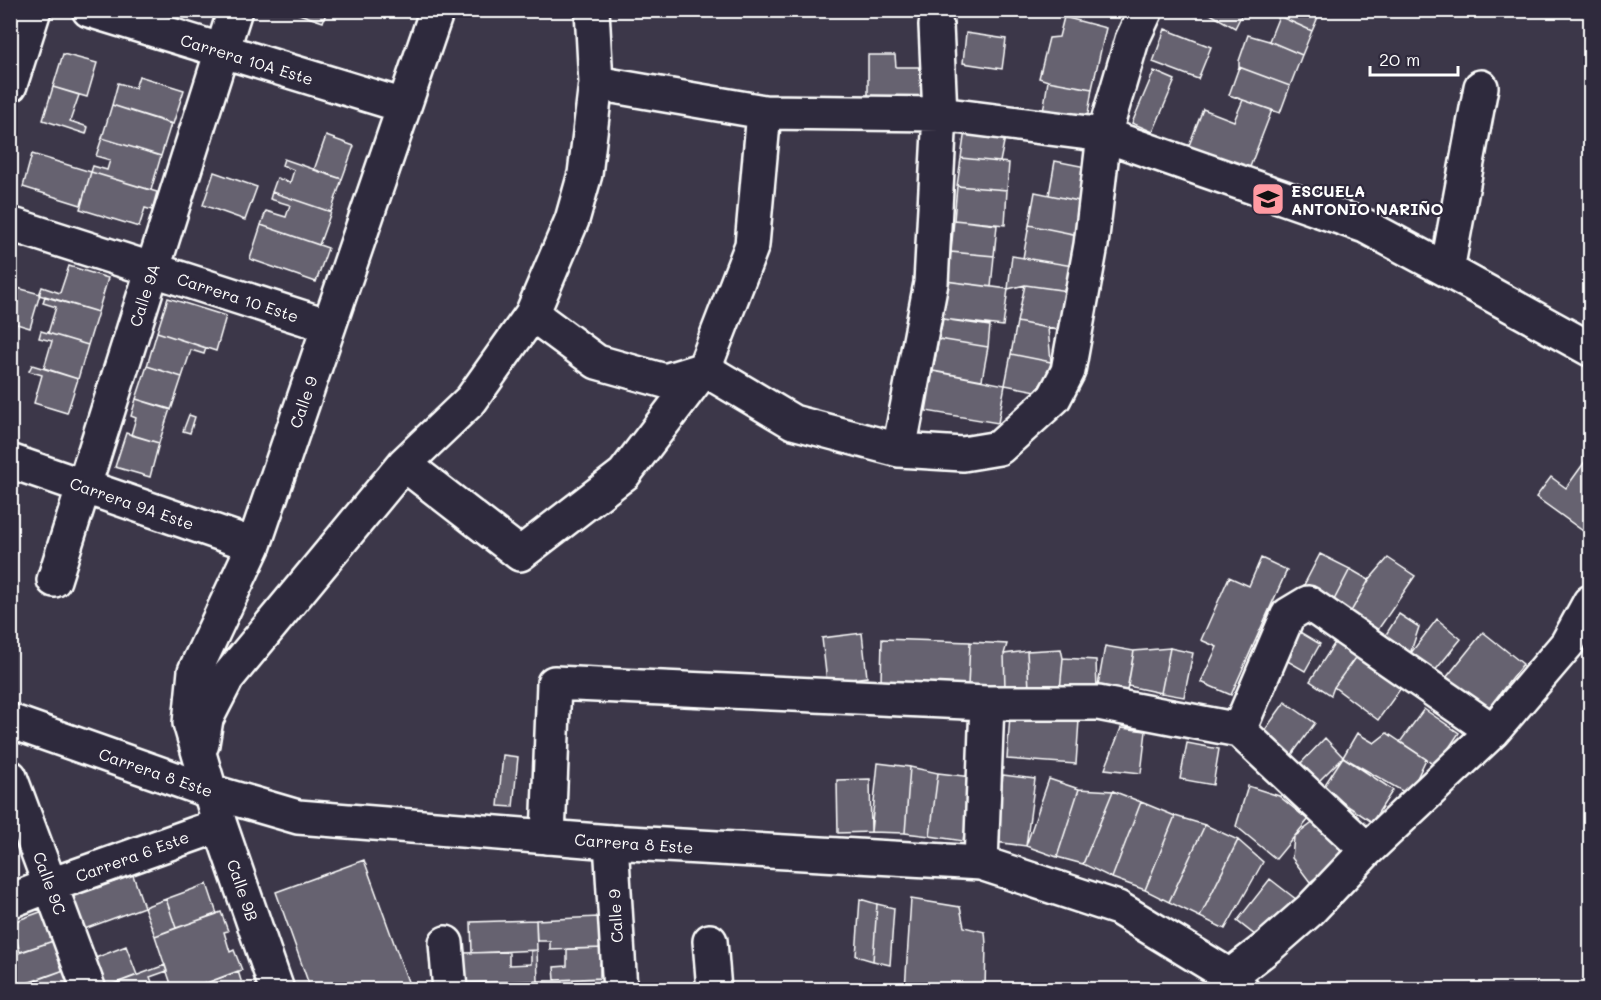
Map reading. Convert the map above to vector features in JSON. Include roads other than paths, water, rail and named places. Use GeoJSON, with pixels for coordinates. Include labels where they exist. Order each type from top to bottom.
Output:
{"type":"FeatureCollection","features":[{"type":"Feature","properties":{"kind":"street"},"geometry":{"type":"LineString","coordinates":[[10,86],[34,10]]}},
{"type":"Feature","properties":{"kind":"street","name":"Carrera 10A Este"},"geometry":{"type":"LineString","coordinates":[[89,10],[404,106]]}},
{"type":"Feature","properties":{"kind":"street","name":"Calle 9A"},"geometry":{"type":"LineString","coordinates":[[54,580],[235,10]]}},
{"type":"Feature","properties":{"kind":"street","name":"Calle 9"},"geometry":{"type":"LineString","coordinates":[[209,791],[190,723],[195,671],[254,545],[437,10]]}},
{"type":"Feature","properties":{"kind":"street"},"geometry":{"type":"LineString","coordinates":[[200,757],[206,719],[226,678],[404,464],[471,400],[532,314],[572,220],[585,174],[596,83],[592,10]]}},
{"type":"Feature","properties":{"kind":"street"},"geometry":{"type":"LineString","coordinates":[[532,314],[597,362],[665,381],[704,369],[793,422],[899,450],[963,454],[999,448],[1054,398],[1068,371],[1091,245],[1104,135],[1132,40],[1146,10]]}},
{"type":"Feature","properties":{"kind":"street"},"geometry":{"type":"LineString","coordinates":[[899,450],[931,283],[940,114],[936,26]]}},
{"type":"Feature","properties":{"kind":"street"},"geometry":{"type":"LineString","coordinates":[[596,83],[764,112],[940,114],[1104,135],[1365,226],[1590,349]]}},
{"type":"Feature","properties":{"kind":"street"},"geometry":{"type":"LineString","coordinates":[[1448,270],[1481,87]]}},
{"type":"Feature","properties":{"kind":"street"},"geometry":{"type":"LineString","coordinates":[[404,464],[520,554],[624,474],[704,369],[752,245],[764,112]]}},
{"type":"Feature","properties":{"kind":"street","name":"Carrera 10 Este"},"geometry":{"type":"LineString","coordinates":[[10,225],[329,326]]}},
{"type":"Feature","properties":{"kind":"street","name":"Carrera 9A Este"},"geometry":{"type":"LineString","coordinates":[[10,461],[254,545]]}},
{"type":"Feature","properties":{"kind":"street"},"geometry":{"type":"LineString","coordinates":[[1236,983],[1269,946],[1310,910],[1366,850],[1493,731],[1567,644],[1590,602]]}},
{"type":"Feature","properties":{"kind":"street"},"geometry":{"type":"LineString","coordinates":[[1239,730],[1288,615],[1308,603],[1493,731]]}},
{"type":"Feature","properties":{"kind":"street"},"geometry":{"type":"LineString","coordinates":[[548,837],[554,683],[987,703],[1098,703],[1239,730],[1366,850]]}},
{"type":"Feature","properties":{"kind":"street"},"geometry":{"type":"LineString","coordinates":[[981,863],[987,703]]}},
{"type":"Feature","properties":{"kind":"street","name":"Carrera 8 Este"},"geometry":{"type":"LineString","coordinates":[[10,722],[209,791],[298,817],[611,842],[981,863],[1118,909],[1236,983]]}},
{"type":"Feature","properties":{"kind":"street","name":"Calle 9C"},"geometry":{"type":"LineString","coordinates":[[10,777],[89,990]]}},
{"type":"Feature","properties":{"kind":"street","name":"Calle 9B"},"geometry":{"type":"LineString","coordinates":[[209,791],[277,990]]}},
{"type":"Feature","properties":{"kind":"street","name":"Carrera 6 Este"},"geometry":{"type":"LineString","coordinates":[[10,902],[51,885],[220,825]]}},
{"type":"Feature","properties":{"kind":"street","name":"Calle 9"},"geometry":{"type":"LineString","coordinates":[[611,842],[620,990]]}},
{"type":"Feature","properties":{"kind":"street"},"geometry":{"type":"LineString","coordinates":[[710,940],[714,990]]}},
{"type":"Feature","properties":{"kind":"street"},"geometry":{"type":"LineString","coordinates":[[446,943],[450,990]]}},
{"type":"Feature","properties":{"kind":"place","name":"ESCUELA ANTONIO NARIÑO"},"geometry":{"type":"Point","coordinates":[1268,199]}}]}
